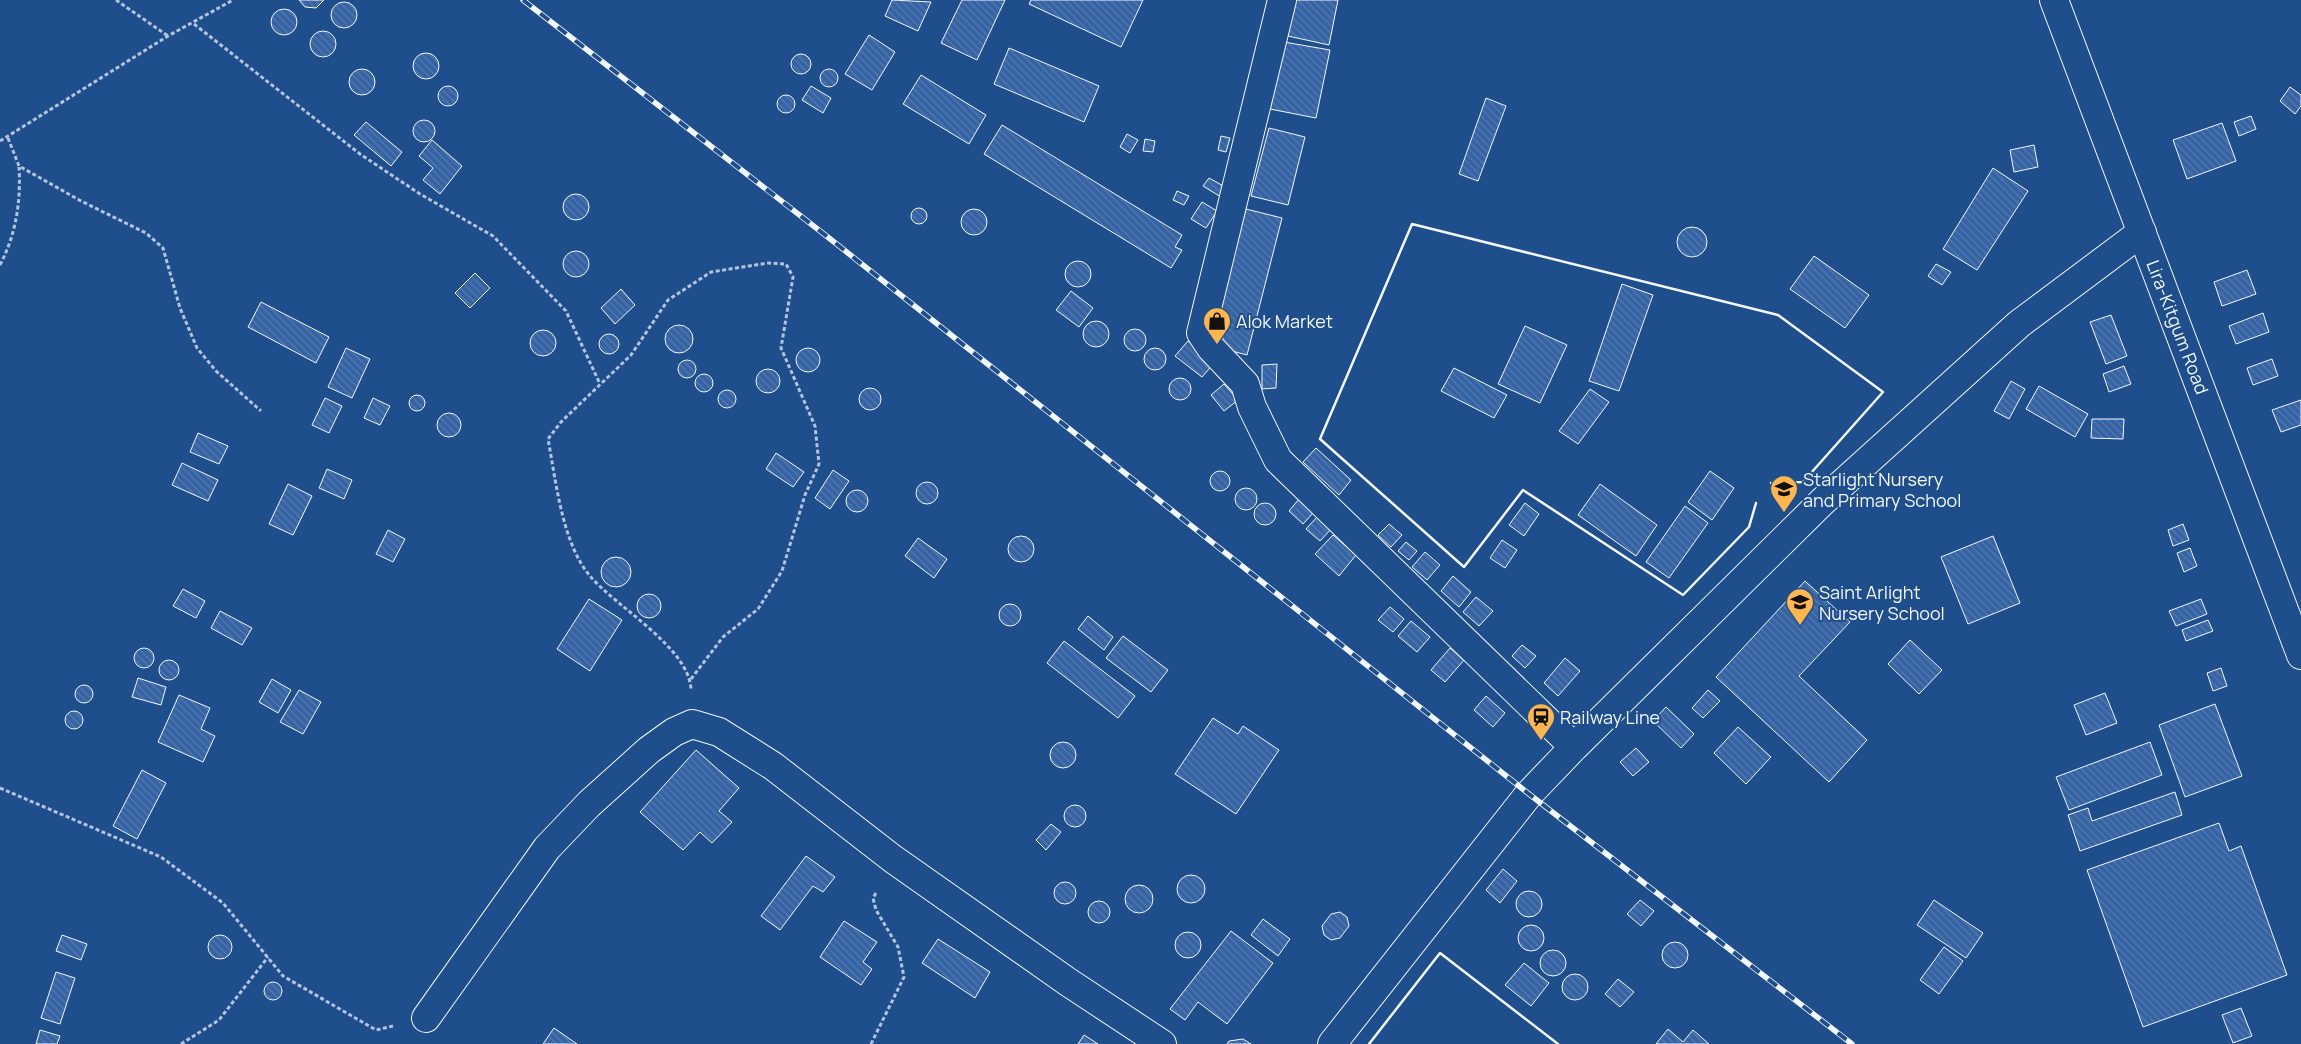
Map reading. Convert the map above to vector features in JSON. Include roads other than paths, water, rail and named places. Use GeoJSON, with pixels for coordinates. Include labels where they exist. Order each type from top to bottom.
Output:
{"type":"FeatureCollection","features":[{"type":"Feature","properties":{"kind":"street"},"geometry":{"type":"LineString","coordinates":[[1282,0],[1201,333],[1211,348],[1245,384],[1252,407],[1278,460],[1574,747]]}},
{"type":"Feature","properties":{"kind":"street","name":"Lira-Kitgum Road"},"geometry":{"type":"LineString","coordinates":[[2054,0],[2301,655]]}},
{"type":"Feature","properties":{"kind":"street"},"geometry":{"type":"LineString","coordinates":[[1332,1044],[1529,794],[1574,747],[1829,495],[2019,324],[2142,232]]}},
{"type":"Feature","properties":{"kind":"street"},"geometry":{"type":"LineString","coordinates":[[426,1018],[548,848],[589,804],[649,750],[674,732],[692,724],[719,732],[773,766],[893,859],[1068,982],[1162,1044]]}},
{"type":"Feature","properties":{"kind":"railway"},"geometry":{"type":"LineString","coordinates":[[523,0],[829,238],[1529,794],[1852,1044]]}},
{"type":"Feature","properties":{"kind":"place","name":"Alok Market"},"geometry":{"type":"Point","coordinates":[1217,345]}},
{"type":"Feature","properties":{"kind":"place","name":"Starlight Nursery and Primary School"},"geometry":{"type":"Point","coordinates":[1784,513]}},
{"type":"Feature","properties":{"kind":"place","name":"Saint Arlight Nursery School"},"geometry":{"type":"Point","coordinates":[1800,626]}},
{"type":"Feature","properties":{"kind":"place","name":"Railway Line"},"geometry":{"type":"Point","coordinates":[1541,741]}}]}
